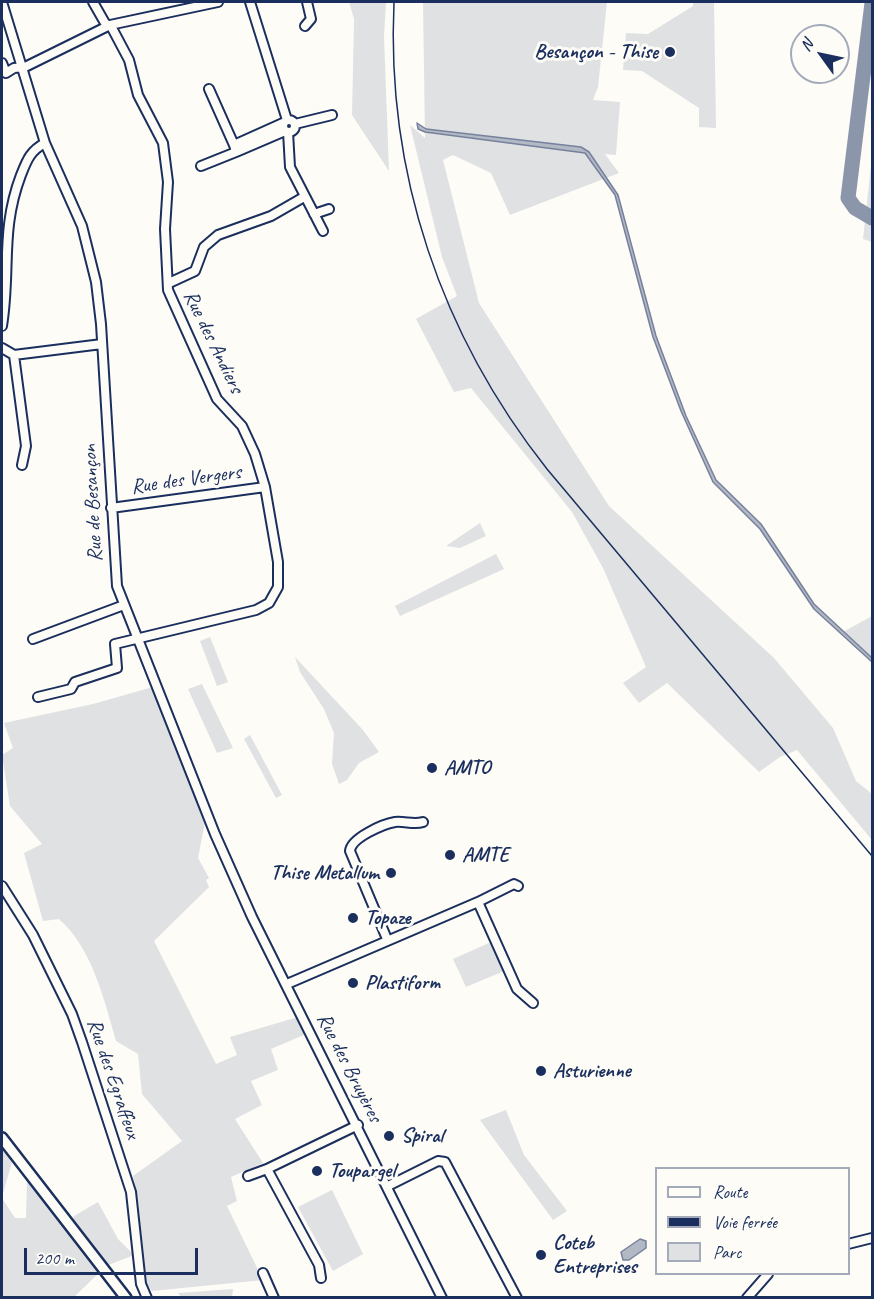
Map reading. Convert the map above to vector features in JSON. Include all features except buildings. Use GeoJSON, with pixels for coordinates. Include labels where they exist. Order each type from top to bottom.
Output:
{"type":"FeatureCollection","features":[{"type":"Feature","properties":{"kind":"main road"},"geometry":{"type":"LineString","coordinates":[[2,1138],[126,1298]]}},
{"type":"Feature","properties":{"kind":"street","name":"Rue de Besançon"},"geometry":{"type":"LineString","coordinates":[[2,2],[45,143],[82,226],[96,282],[102,344],[115,576],[124,605],[220,844],[287,984]]}},
{"type":"Feature","properties":{"kind":"street","name":"Rue des Andiers"},"geometry":{"type":"LineString","coordinates":[[93,2],[105,23],[110,25],[129,60],[138,95],[163,143],[168,182],[165,229],[168,290],[212,390],[217,399],[242,426],[255,454],[265,487],[279,567],[278,587],[269,603],[256,610],[138,638]]}},
{"type":"Feature","properties":{"kind":"street"},"geometry":{"type":"LineString","coordinates":[[2,63],[4,75],[110,25],[218,2]]}},
{"type":"Feature","properties":{"kind":"street"},"geometry":{"type":"LineString","coordinates":[[250,2],[288,126],[290,167],[323,231]]}},
{"type":"Feature","properties":{"kind":"street"},"geometry":{"type":"LineString","coordinates":[[305,26],[311,19],[307,2]]}},
{"type":"Feature","properties":{"kind":"street"},"geometry":{"type":"LineString","coordinates":[[209,89],[235,148]]}},
{"type":"Feature","properties":{"kind":"street"},"geometry":{"type":"LineString","coordinates":[[201,166],[235,148],[288,126],[332,115]]}},
{"type":"Feature","properties":{"kind":"street"},"geometry":{"type":"LineString","coordinates":[[2,326],[4,231],[10,206],[31,152],[45,143]]}},
{"type":"Feature","properties":{"kind":"street"},"geometry":{"type":"LineString","coordinates":[[169,283],[195,272],[204,246],[218,235],[271,216],[304,197]]}},
{"type":"Feature","properties":{"kind":"street"},"geometry":{"type":"LineString","coordinates":[[314,214],[329,209]]}},
{"type":"Feature","properties":{"kind":"street"},"geometry":{"type":"LineString","coordinates":[[2,348],[14,355],[102,344]]}},
{"type":"Feature","properties":{"kind":"street"},"geometry":{"type":"LineString","coordinates":[[14,355],[26,446],[22,465]]}},
{"type":"Feature","properties":{"kind":"street","name":"Rue des Vergers"},"geometry":{"type":"LineString","coordinates":[[111,508],[265,487]]}},
{"type":"Feature","properties":{"kind":"street"},"geometry":{"type":"LineString","coordinates":[[33,639],[124,605]]}},
{"type":"Feature","properties":{"kind":"street"},"geometry":{"type":"LineString","coordinates":[[38,697],[71,689],[75,682],[117,668],[115,644],[138,638]]}},
{"type":"Feature","properties":{"kind":"street"},"geometry":{"type":"LineString","coordinates":[[387,939],[350,846],[357,839],[392,823],[423,822]]}},
{"type":"Feature","properties":{"kind":"street"},"geometry":{"type":"LineString","coordinates":[[287,984],[387,939],[479,904],[514,884],[518,886]]}},
{"type":"Feature","properties":{"kind":"street","name":"Rue des Egraffeux"},"geometry":{"type":"LineString","coordinates":[[2,886],[33,935],[72,1014],[82,1042],[132,1192],[141,1284],[145,1297]]}},
{"type":"Feature","properties":{"kind":"street"},"geometry":{"type":"LineString","coordinates":[[479,904],[517,989],[533,1003]]}},
{"type":"Feature","properties":{"kind":"street","name":"Rue des Bruyères"},"geometry":{"type":"LineString","coordinates":[[287,984],[442,1298]]}},
{"type":"Feature","properties":{"kind":"street"},"geometry":{"type":"LineString","coordinates":[[248,1176],[357,1125]]}},
{"type":"Feature","properties":{"kind":"street"},"geometry":{"type":"LineString","coordinates":[[388,1186],[438,1161],[445,1162],[517,1298]]}},
{"type":"Feature","properties":{"kind":"street"},"geometry":{"type":"LineString","coordinates":[[267,1169],[319,1265],[321,1278]]}},
{"type":"Feature","properties":{"kind":"street"},"geometry":{"type":"LineString","coordinates":[[850,1244],[873,1238]]}},
{"type":"Feature","properties":{"kind":"street"},"geometry":{"type":"LineString","coordinates":[[263,1273],[274,1298]]}},
{"type":"Feature","properties":{"kind":"street"},"geometry":{"type":"LineString","coordinates":[[747,1298],[767,1275]]}},
{"type":"Feature","properties":{"kind":"green space"},"geometry":{"type":"Polygon","coordinates":[[[349,2],[386,2],[384,37],[389,171],[352,115],[354,19],[349,2]]]}},
{"type":"Feature","properties":{"kind":"green space"},"geometry":{"type":"Polygon","coordinates":[[[423,2],[607,2],[598,87],[593,100],[620,102],[616,155],[605,154],[619,173],[510,215],[491,173],[453,155],[443,160],[479,303],[609,506],[774,658],[833,728],[856,781],[872,794],[872,840],[797,750],[780,757],[759,772],[667,683],[639,703],[623,683],[646,667],[603,568],[572,512],[471,388],[454,392],[416,319],[457,296],[442,257],[410,125],[425,138],[423,2]]]}},
{"type":"Feature","properties":{"kind":"green space","name":"Besançon - Thise"},"geometry":{"type":"Polygon","coordinates":[[[693,2],[714,2],[716,128],[699,127],[699,108],[642,71],[623,70],[626,33],[648,34],[693,6],[693,2]]]}},
{"type":"Feature","properties":{"kind":"green space"},"geometry":{"type":"Polygon","coordinates":[[[872,156],[872,242],[863,239],[872,156]]]}},
{"type":"Feature","properties":{"kind":"green space"},"geometry":{"type":"Polygon","coordinates":[[[480,523],[486,536],[460,548],[446,546],[480,523]]]}},
{"type":"Feature","properties":{"kind":"green space"},"geometry":{"type":"Polygon","coordinates":[[[496,554],[504,569],[400,616],[395,606],[496,554]]]}},
{"type":"Feature","properties":{"kind":"green space"},"geometry":{"type":"Polygon","coordinates":[[[872,616],[872,658],[843,632],[872,616]]]}},
{"type":"Feature","properties":{"kind":"green space"},"geometry":{"type":"Polygon","coordinates":[[[210,637],[228,682],[217,686],[200,641],[210,637]]]}},
{"type":"Feature","properties":{"kind":"green space"},"geometry":{"type":"Polygon","coordinates":[[[295,657],[363,730],[379,752],[359,763],[347,780],[339,784],[332,764],[334,733],[324,709],[300,672],[295,657]]]}},
{"type":"Feature","properties":{"kind":"green space"},"geometry":{"type":"Polygon","coordinates":[[[202,684],[233,748],[217,753],[188,689],[202,684]]]}},
{"type":"Feature","properties":{"kind":"green space"},"geometry":{"type":"Polygon","coordinates":[[[153,687],[205,822],[198,858],[209,878],[206,880],[209,887],[154,941],[216,1064],[237,1055],[230,1037],[298,1017],[306,1034],[271,1049],[278,1070],[251,1081],[262,1105],[235,1119],[263,1163],[231,1177],[237,1201],[227,1206],[263,1280],[152,1291],[145,1282],[138,1200],[133,1176],[182,1141],[142,1094],[138,1054],[116,1041],[95,975],[80,944],[59,919],[43,921],[24,853],[42,844],[10,806],[2,755],[13,748],[4,723],[93,704],[153,687]]]}},
{"type":"Feature","properties":{"kind":"green space"},"geometry":{"type":"Polygon","coordinates":[[[250,735],[282,795],[276,798],[244,739],[250,735]]]}},
{"type":"Feature","properties":{"kind":"green space"},"geometry":{"type":"Polygon","coordinates":[[[491,942],[504,971],[466,987],[453,959],[491,942]]]}},
{"type":"Feature","properties":{"kind":"green space"},"geometry":{"type":"Polygon","coordinates":[[[506,1110],[524,1155],[567,1211],[553,1220],[480,1120],[506,1110]]]}},
{"type":"Feature","properties":{"kind":"green space"},"geometry":{"type":"Polygon","coordinates":[[[2,1148],[12,1162],[2,1197],[2,1148]]]}},
{"type":"Feature","properties":{"kind":"green space"},"geometry":{"type":"Polygon","coordinates":[[[27,1180],[100,1272],[74,1297],[2,1297],[2,1198],[15,1218],[26,1218],[27,1180]]]}},
{"type":"Feature","properties":{"kind":"green space"},"geometry":{"type":"Polygon","coordinates":[[[332,1190],[363,1254],[333,1271],[298,1207],[332,1190]]]}},
{"type":"Feature","properties":{"kind":"green space"},"geometry":{"type":"Polygon","coordinates":[[[98,1202],[118,1239],[134,1255],[106,1266],[72,1222],[74,1216],[98,1202]]]}},
{"type":"Feature","properties":{"kind":"green space"},"geometry":{"type":"Polygon","coordinates":[[[233,1289],[232,1297],[181,1297],[178,1293],[233,1289]]]}},
{"type":"Feature","properties":{"kind":"shaded area"},"geometry":{"type":"Polygon","coordinates":[[[417,123],[426,129],[581,147],[589,152],[618,195],[656,336],[686,416],[716,480],[761,524],[814,604],[872,658],[872,662],[814,609],[760,529],[713,482],[681,411],[653,337],[615,195],[585,153],[425,132],[418,129],[417,123]]]}},
{"type":"Feature","properties":{"kind":"shaded area"},"geometry":{"type":"Polygon","coordinates":[[[640,1239],[646,1241],[646,1248],[629,1260],[623,1260],[621,1252],[640,1239]]]}},
{"type":"Feature","properties":{"kind":"taxiway"},"geometry":{"type":"LineString","coordinates":[[872,3],[848,198],[855,208],[872,218]]}},
{"type":"Feature","properties":{"kind":"railway"},"geometry":{"type":"LineString","coordinates":[[394,2],[394,66],[400,128],[411,190],[428,249],[450,307],[477,364],[510,417],[547,469],[872,856]]}},
{"type":"Feature","properties":{"kind":"place","name":"Besançon - Thise"},"geometry":{"type":"Point","coordinates":[670,52]}},
{"type":"Feature","properties":{"kind":"place","name":"AMTO"},"geometry":{"type":"Point","coordinates":[432,768]}},
{"type":"Feature","properties":{"kind":"place","name":"AMTE"},"geometry":{"type":"Point","coordinates":[450,855]}},
{"type":"Feature","properties":{"kind":"place","name":"Thise Metallum"},"geometry":{"type":"Point","coordinates":[391,873]}},
{"type":"Feature","properties":{"kind":"place","name":"Topaze"},"geometry":{"type":"Point","coordinates":[353,918]}},
{"type":"Feature","properties":{"kind":"place","name":"Plastiform"},"geometry":{"type":"Point","coordinates":[353,983]}},
{"type":"Feature","properties":{"kind":"place","name":"Asturienne"},"geometry":{"type":"Point","coordinates":[541,1071]}},
{"type":"Feature","properties":{"kind":"place","name":"Spiral"},"geometry":{"type":"Point","coordinates":[389,1136]}},
{"type":"Feature","properties":{"kind":"place","name":"Toupargel"},"geometry":{"type":"Point","coordinates":[317,1171]}},
{"type":"Feature","properties":{"kind":"place","name":"Coteb Entreprises"},"geometry":{"type":"Point","coordinates":[541,1255]}}]}
